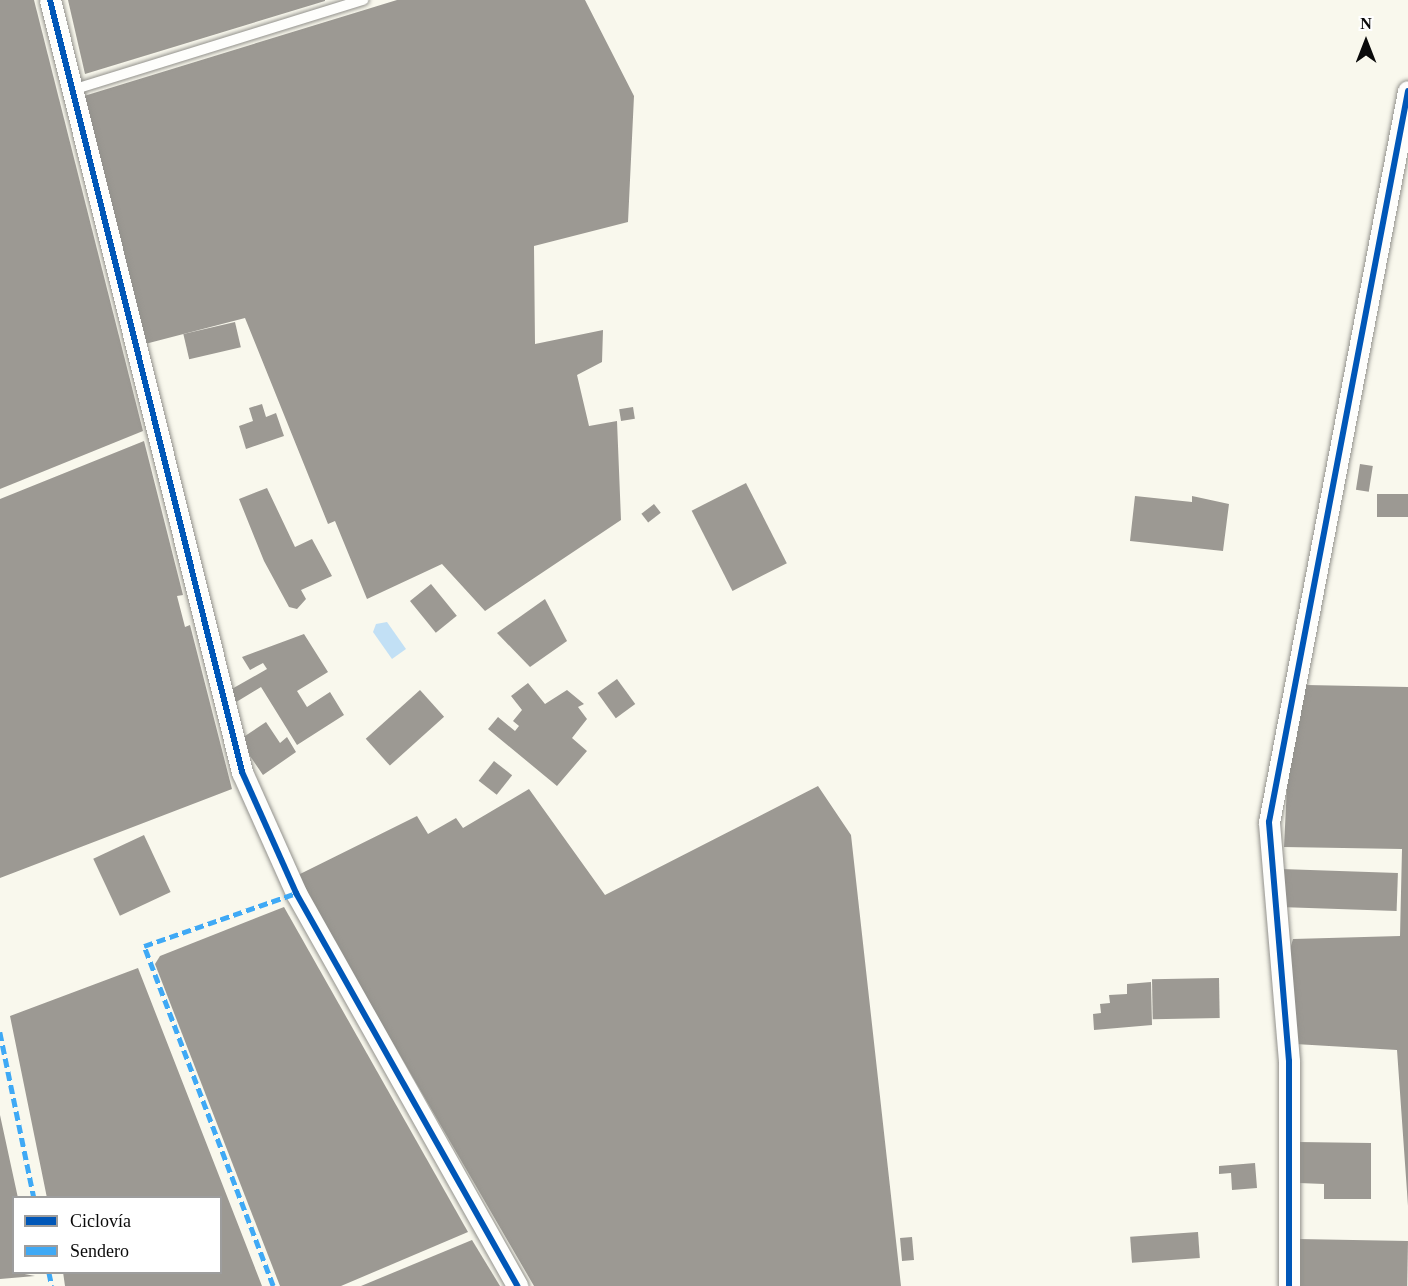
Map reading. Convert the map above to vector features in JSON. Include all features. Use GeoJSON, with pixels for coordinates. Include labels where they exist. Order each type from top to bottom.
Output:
{"type":"FeatureCollection","features":[{"type":"Feature","properties":{"kind":"street"},"geometry":{"type":"LineString","coordinates":[[50,0],[242,772],[296,893],[517,1286]]}},
{"type":"Feature","properties":{"kind":"street"},"geometry":{"type":"LineString","coordinates":[[1289,1286],[1289,1061],[1269,822],[1408,91]]}},
{"type":"Feature","properties":{"kind":"lane"},"geometry":{"type":"LineString","coordinates":[[72,90],[363,0]]}},
{"type":"Feature","properties":{"kind":"water"},"geometry":{"type":"Polygon","coordinates":[[[387,622],[406,649],[392,659],[373,632],[376,624],[387,622]]]}},
{"type":"Feature","properties":{"kind":"building"},"geometry":{"type":"Polygon","coordinates":[[[0,0],[34,0],[143,431],[0,489],[0,0]]]}},
{"type":"Feature","properties":{"kind":"building"},"geometry":{"type":"Polygon","coordinates":[[[68,0],[325,0],[325,1],[85,74],[68,0]]]}},
{"type":"Feature","properties":{"kind":"building"},"geometry":{"type":"Polygon","coordinates":[[[397,0],[585,0],[634,96],[628,222],[534,246],[535,344],[603,330],[602,362],[577,375],[589,426],[617,421],[621,520],[485,611],[442,564],[367,599],[335,521],[328,524],[245,318],[145,344],[84,96],[397,0]]]}},
{"type":"Feature","properties":{"kind":"building"},"geometry":{"type":"Polygon","coordinates":[[[235,322],[241,347],[189,359],[183,334],[235,322]]]}},
{"type":"Feature","properties":{"kind":"building"},"geometry":{"type":"Polygon","coordinates":[[[262,404],[266,417],[276,413],[284,436],[246,449],[239,426],[253,421],[249,408],[262,404]]]}},
{"type":"Feature","properties":{"kind":"building"},"geometry":{"type":"Polygon","coordinates":[[[633,407],[635,419],[621,421],[619,409],[633,407]]]}},
{"type":"Feature","properties":{"kind":"building"},"geometry":{"type":"Polygon","coordinates":[[[144,441],[183,595],[177,596],[185,627],[190,625],[232,789],[0,878],[0,499],[144,441]]]}},
{"type":"Feature","properties":{"kind":"building"},"geometry":{"type":"Polygon","coordinates":[[[1360,464],[1373,466],[1369,492],[1356,490],[1360,464]]]}},
{"type":"Feature","properties":{"kind":"building"},"geometry":{"type":"Polygon","coordinates":[[[746,483],[787,563],[733,591],[692,511],[746,483]]]}},
{"type":"Feature","properties":{"kind":"building"},"geometry":{"type":"Polygon","coordinates":[[[267,488],[295,547],[312,539],[332,576],[301,590],[306,599],[297,609],[289,607],[264,561],[239,499],[267,488]]]}},
{"type":"Feature","properties":{"kind":"building"},"geometry":{"type":"Polygon","coordinates":[[[1377,494],[1408,494],[1408,517],[1377,517],[1377,494]]]}},
{"type":"Feature","properties":{"kind":"building"},"geometry":{"type":"Polygon","coordinates":[[[1135,496],[1192,502],[1192,496],[1229,504],[1223,551],[1130,541],[1135,496]]]}},
{"type":"Feature","properties":{"kind":"building"},"geometry":{"type":"Polygon","coordinates":[[[654,504],[661,513],[648,523],[641,514],[654,504]]]}},
{"type":"Feature","properties":{"kind":"building"},"geometry":{"type":"Polygon","coordinates":[[[431,584],[457,616],[436,633],[410,601],[431,584]]]}},
{"type":"Feature","properties":{"kind":"building"},"geometry":{"type":"Polygon","coordinates":[[[545,599],[567,641],[530,667],[497,633],[545,599]]]}},
{"type":"Feature","properties":{"kind":"building"},"geometry":{"type":"Polygon","coordinates":[[[304,634],[328,672],[297,691],[307,707],[330,692],[344,715],[297,745],[261,687],[233,704],[230,690],[267,669],[263,663],[250,670],[242,657],[304,634]]]}},
{"type":"Feature","properties":{"kind":"building"},"geometry":{"type":"Polygon","coordinates":[[[617,679],[635,704],[616,718],[598,693],[617,679]]]}},
{"type":"Feature","properties":{"kind":"building"},"geometry":{"type":"Polygon","coordinates":[[[528,683],[545,704],[567,690],[584,704],[578,707],[587,719],[572,738],[587,751],[557,786],[488,729],[498,717],[515,731],[519,726],[513,721],[522,710],[511,696],[528,683]]]}},
{"type":"Feature","properties":{"kind":"building"},"geometry":{"type":"Polygon","coordinates":[[[1306,685],[1408,687],[1408,1206],[1397,1050],[1295,1044],[1288,956],[1293,939],[1400,936],[1402,849],[1284,847],[1288,765],[1306,685]]]}},
{"type":"Feature","properties":{"kind":"building"},"geometry":{"type":"Polygon","coordinates":[[[420,690],[444,717],[390,766],[366,739],[420,690]]]}},
{"type":"Feature","properties":{"kind":"building"},"geometry":{"type":"Polygon","coordinates":[[[266,722],[280,743],[287,737],[296,752],[263,775],[239,740],[266,722]]]}},
{"type":"Feature","properties":{"kind":"building"},"geometry":{"type":"Polygon","coordinates":[[[494,761],[512,775],[497,795],[479,781],[494,761]]]}},
{"type":"Feature","properties":{"kind":"building"},"geometry":{"type":"Polygon","coordinates":[[[818,786],[851,835],[901,1286],[534,1286],[296,876],[417,816],[428,834],[456,818],[463,828],[529,789],[605,895],[818,786]]]}},
{"type":"Feature","properties":{"kind":"building"},"geometry":{"type":"Polygon","coordinates":[[[144,835],[171,892],[120,916],[93,859],[144,835]]]}},
{"type":"Feature","properties":{"kind":"building"},"geometry":{"type":"Polygon","coordinates":[[[1281,869],[1398,873],[1397,911],[1280,907],[1281,869]]]}},
{"type":"Feature","properties":{"kind":"building"},"geometry":{"type":"Polygon","coordinates":[[[284,907],[468,1232],[341,1286],[280,1286],[155,964],[160,956],[284,907]]]}},
{"type":"Feature","properties":{"kind":"building"},"geometry":{"type":"Polygon","coordinates":[[[138,968],[262,1286],[65,1286],[63,1274],[222,1274],[222,1196],[47,1196],[10,1016],[138,968]]]}},
{"type":"Feature","properties":{"kind":"building"},"geometry":{"type":"Polygon","coordinates":[[[1219,978],[1220,1018],[1153,1019],[1152,979],[1219,978]]]}},
{"type":"Feature","properties":{"kind":"building"},"geometry":{"type":"Polygon","coordinates":[[[1151,982],[1152,1025],[1094,1030],[1093,1014],[1101,1013],[1100,1004],[1110,1003],[1109,995],[1127,994],[1127,984],[1151,982]]]}},
{"type":"Feature","properties":{"kind":"building"},"geometry":{"type":"Polygon","coordinates":[[[0,1115],[18,1196],[12,1196],[12,1274],[35,1276],[0,1279],[0,1115]]]}},
{"type":"Feature","properties":{"kind":"building"},"geometry":{"type":"Polygon","coordinates":[[[1299,1142],[1371,1143],[1371,1199],[1324,1199],[1324,1184],[1299,1183],[1299,1142]]]}},
{"type":"Feature","properties":{"kind":"building"},"geometry":{"type":"Polygon","coordinates":[[[1255,1163],[1257,1188],[1232,1190],[1231,1173],[1219,1174],[1219,1166],[1255,1163]]]}},
{"type":"Feature","properties":{"kind":"building"},"geometry":{"type":"Polygon","coordinates":[[[1198,1232],[1200,1258],[1132,1263],[1130,1237],[1198,1232]]]}},
{"type":"Feature","properties":{"kind":"building"},"geometry":{"type":"Polygon","coordinates":[[[912,1237],[914,1260],[902,1261],[900,1238],[912,1237]]]}},
{"type":"Feature","properties":{"kind":"building"},"geometry":{"type":"Polygon","coordinates":[[[1298,1239],[1408,1241],[1407,1286],[1297,1286],[1298,1239]]]}},
{"type":"Feature","properties":{"kind":"building"},"geometry":{"type":"Polygon","coordinates":[[[472,1240],[500,1286],[361,1286],[472,1240]]]}},
{"type":"Feature","properties":{"kind":"marked path"},"geometry":{"type":"LineString","coordinates":[[273,1286],[144,946],[296,893]]}},
{"type":"Feature","properties":{"kind":"marked path"},"geometry":{"type":"LineString","coordinates":[[0,1032],[34,1196]]}},
{"type":"Feature","properties":{"kind":"marked path"},"geometry":{"type":"LineString","coordinates":[[49,1274],[52,1286]]}},
{"type":"Feature","properties":{"kind":"cycle path"},"geometry":{"type":"LineString","coordinates":[[50,0],[242,772],[296,893],[517,1286]]}},
{"type":"Feature","properties":{"kind":"cycle path"},"geometry":{"type":"LineString","coordinates":[[1289,1286],[1289,1061],[1269,822],[1408,91]]}}]}
